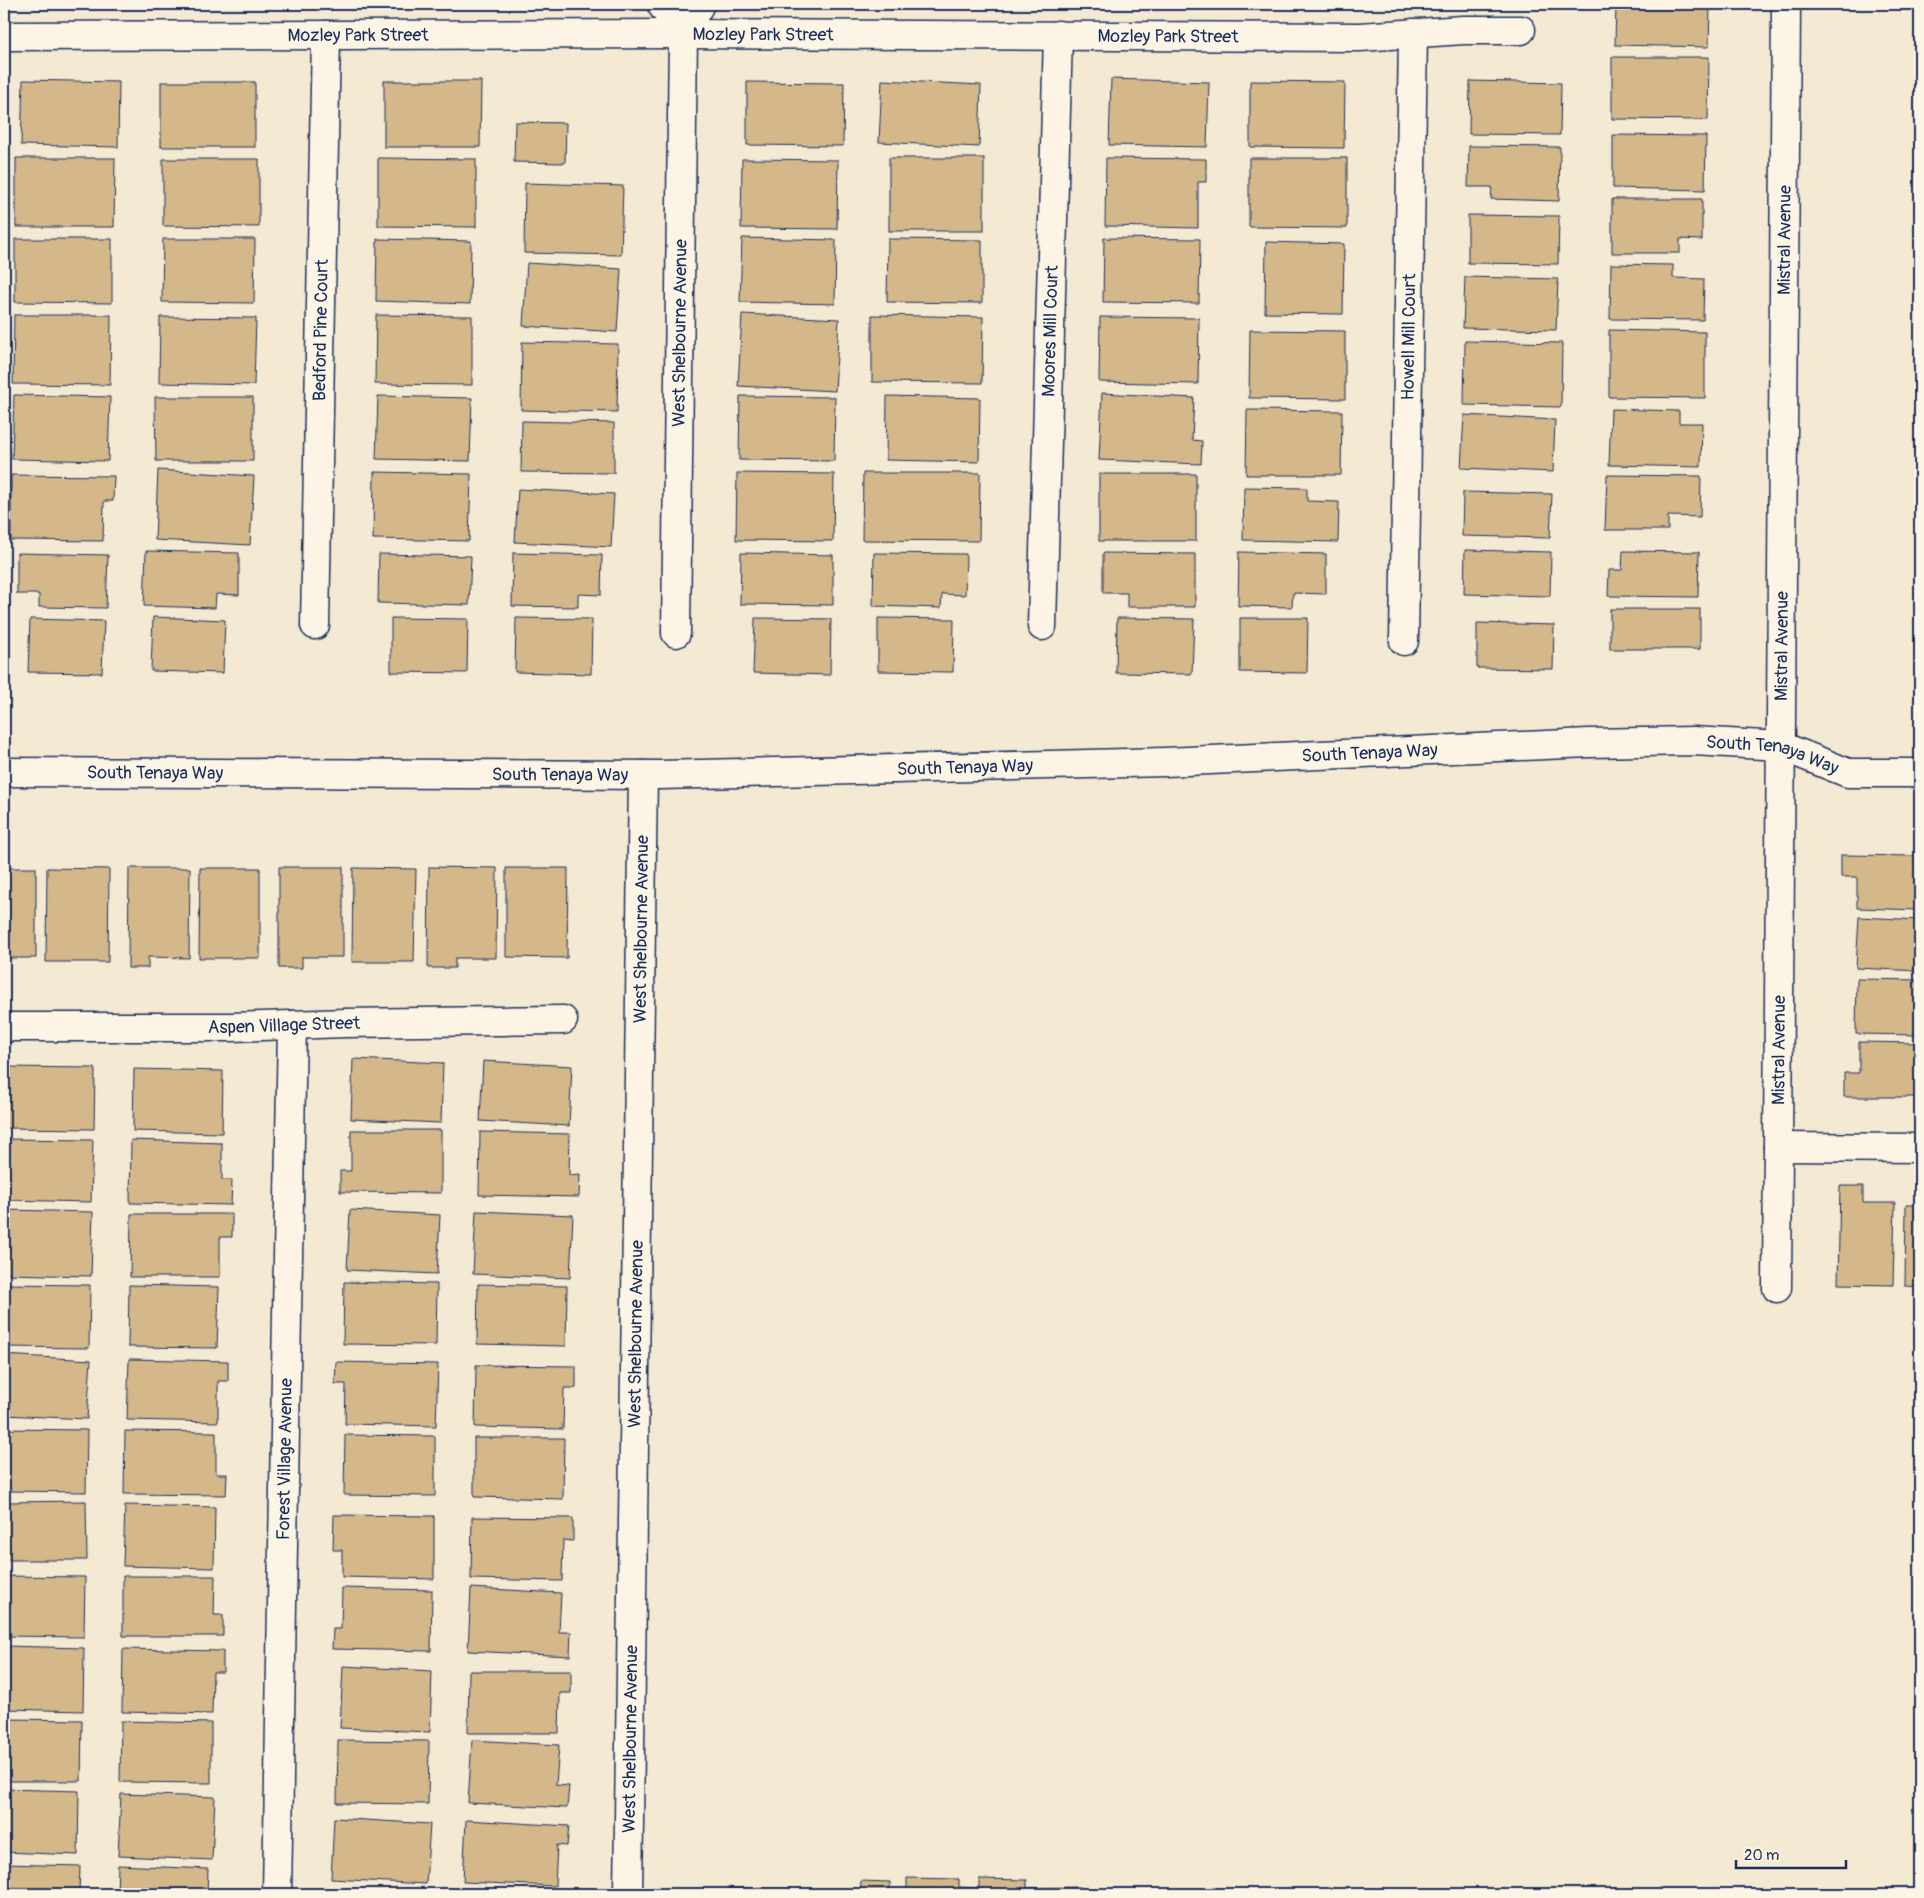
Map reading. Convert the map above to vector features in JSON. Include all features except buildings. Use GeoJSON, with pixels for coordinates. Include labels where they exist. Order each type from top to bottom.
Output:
{"type":"FeatureCollection","features":[{"type":"Feature","properties":{"kind":"street"},"geometry":{"type":"LineString","coordinates":[[661,4],[683,34]]}},
{"type":"Feature","properties":{"kind":"street","name":"West Shelbourne Avenue"},"geometry":{"type":"LineString","coordinates":[[676,633],[683,34],[700,4]]}},
{"type":"Feature","properties":{"kind":"street","name":"Mistral Avenue"},"geometry":{"type":"LineString","coordinates":[[1777,1288],[1786,4]]}},
{"type":"Feature","properties":{"kind":"street","name":"Mozley Park Street"},"geometry":{"type":"LineString","coordinates":[[4,36],[683,34],[1360,37],[1464,30],[1521,30]]}},
{"type":"Feature","properties":{"kind":"street","name":"Howell Mill Court"},"geometry":{"type":"LineString","coordinates":[[1404,641],[1412,33]]}},
{"type":"Feature","properties":{"kind":"street","name":"Bedford Pine Court"},"geometry":{"type":"LineString","coordinates":[[315,624],[326,35]]}},
{"type":"Feature","properties":{"kind":"street","name":"Moores Mill Court"},"geometry":{"type":"LineString","coordinates":[[1042,626],[1058,35]]}},
{"type":"Feature","properties":{"kind":"street","name":"South Tenaya Way"},"geometry":{"type":"LineString","coordinates":[[4,772],[643,775],[1165,762],[1589,743],[1693,741],[1781,746],[1848,773],[1920,773]]}},
{"type":"Feature","properties":{"kind":"street","name":"West Shelbourne Avenue"},"geometry":{"type":"LineString","coordinates":[[628,1894],[643,775]]}},
{"type":"Feature","properties":{"kind":"street","name":"Aspen Village Street"},"geometry":{"type":"LineString","coordinates":[[4,1027],[231,1027],[563,1020]]}},
{"type":"Feature","properties":{"kind":"street","name":"Forest Village Avenue"},"geometry":{"type":"LineString","coordinates":[[277,1894],[292,1025]]}},
{"type":"Feature","properties":{"kind":"street"},"geometry":{"type":"LineString","coordinates":[[1778,1147],[1920,1148]]}}]}
